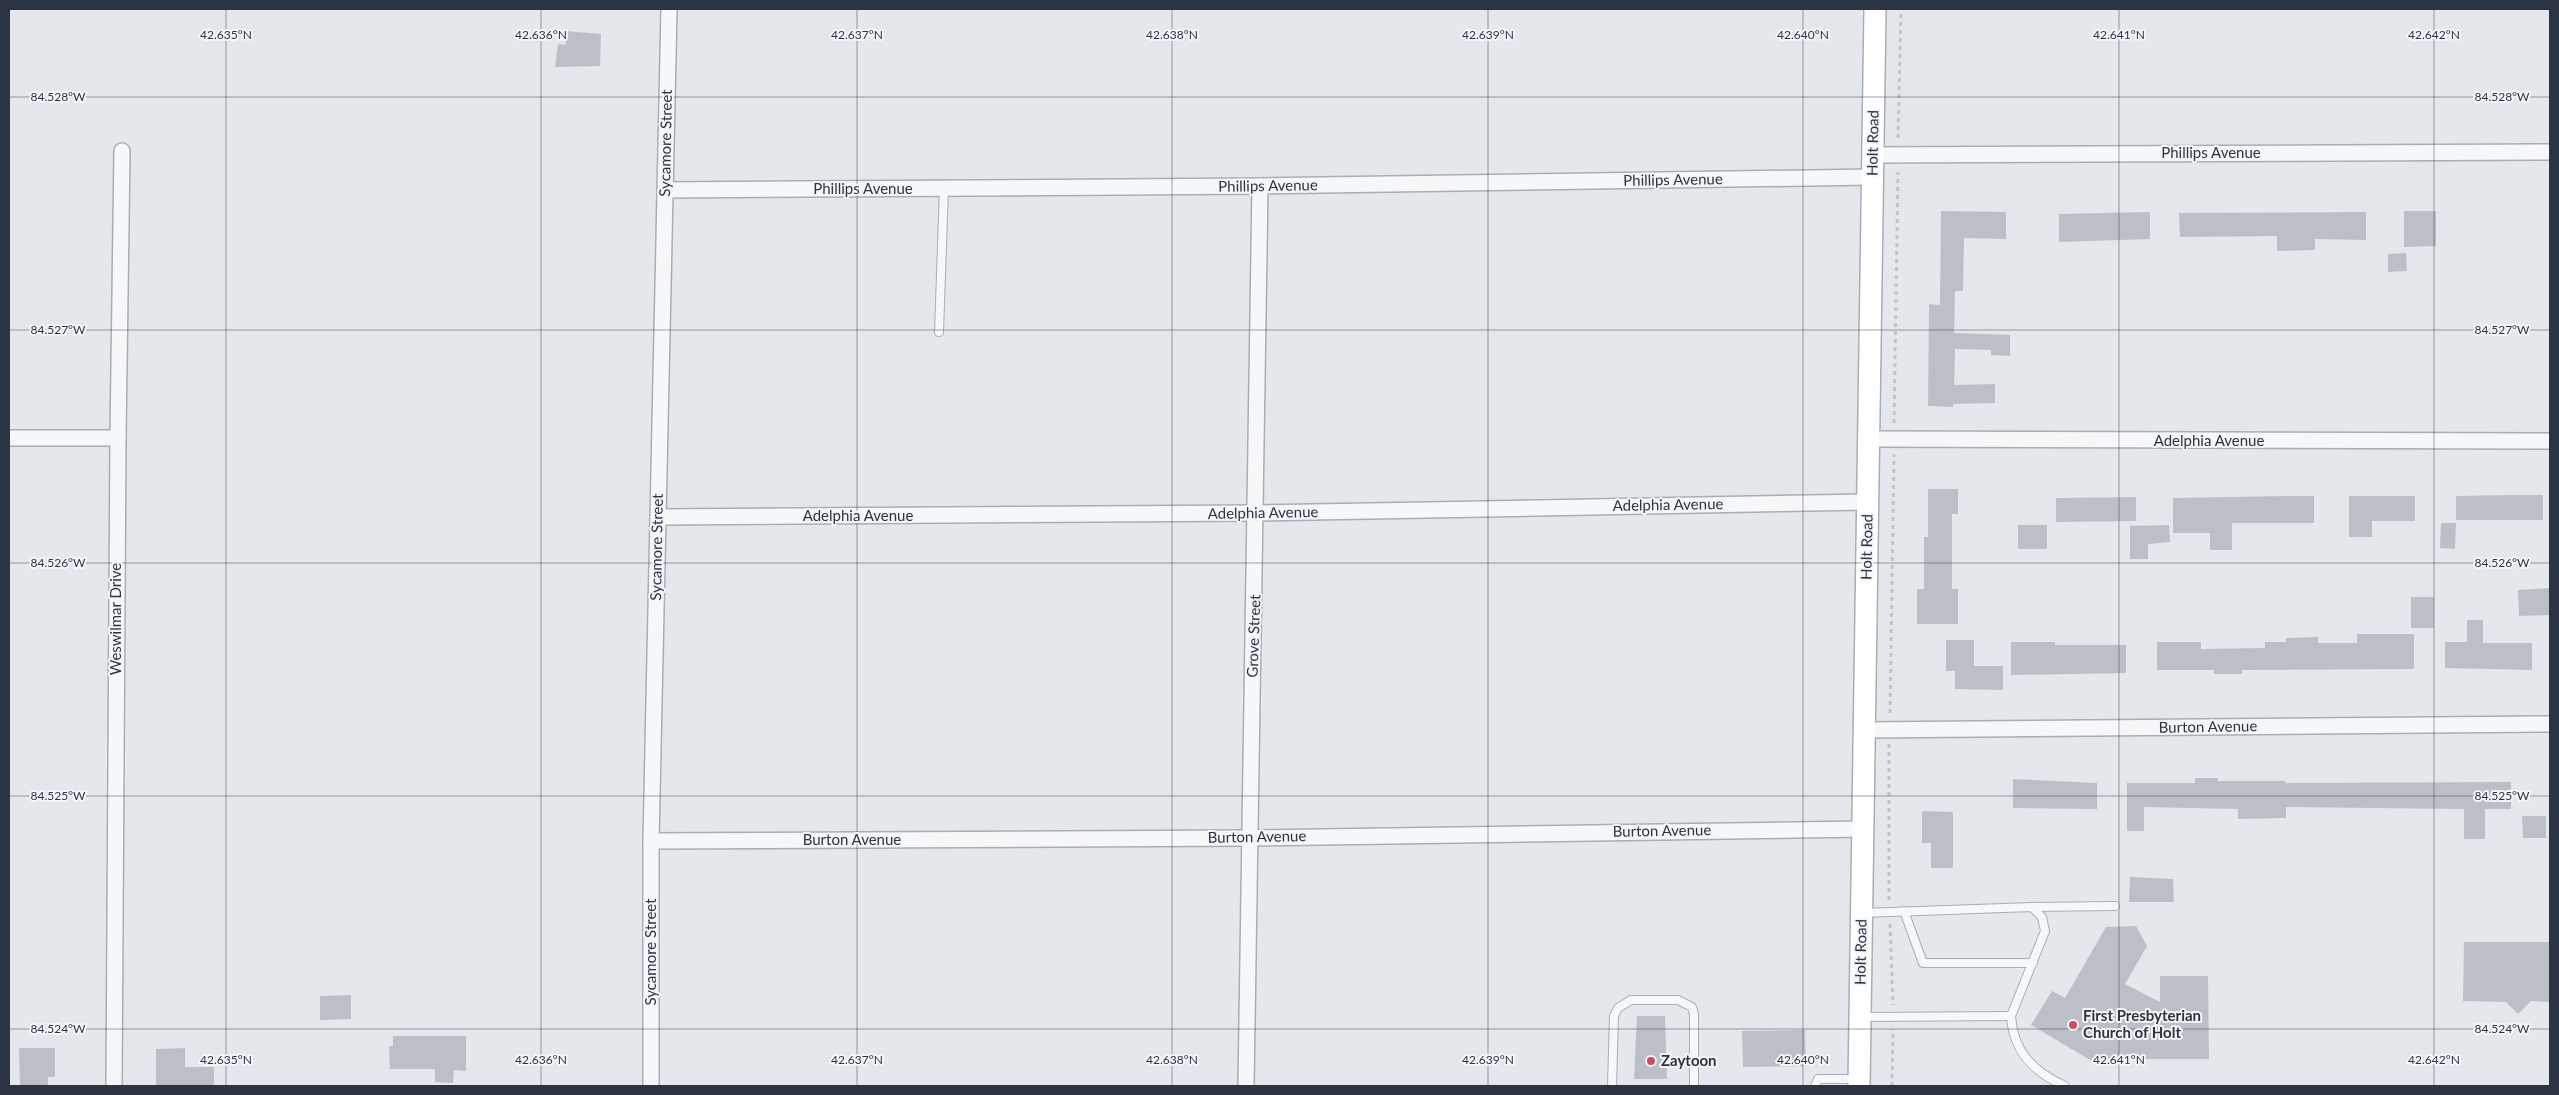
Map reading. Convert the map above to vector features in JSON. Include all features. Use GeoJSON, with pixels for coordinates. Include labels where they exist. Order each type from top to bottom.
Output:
{"type":"FeatureCollection","features":[{"type":"Feature","properties":{"kind":"main road","name":"Holt Road"},"geometry":{"type":"LineString","coordinates":[[1859,1082],[1875,9]]}},
{"type":"Feature","properties":{"kind":"street","name":"Sycamore Street"},"geometry":{"type":"LineString","coordinates":[[652,1086],[651,841],[669,9]]}},
{"type":"Feature","properties":{"kind":"street","name":"Weswilmar Drive"},"geometry":{"type":"LineString","coordinates":[[114,1086],[118,438],[122,151]]}},
{"type":"Feature","properties":{"kind":"street","name":"Phillips Avenue"},"geometry":{"type":"LineString","coordinates":[[1872,155],[2550,152]]}},
{"type":"Feature","properties":{"kind":"street","name":"Phillips Avenue"},"geometry":{"type":"LineString","coordinates":[[665,190],[1260,186],[1872,178]]}},
{"type":"Feature","properties":{"kind":"street","name":"Grove Street"},"geometry":{"type":"LineString","coordinates":[[1246,1086],[1248,838],[1257,513],[1260,186]]}},
{"type":"Feature","properties":{"kind":"street"},"geometry":{"type":"LineString","coordinates":[[9,438],[118,438]]}},
{"type":"Feature","properties":{"kind":"street","name":"Adelphia Avenue"},"geometry":{"type":"LineString","coordinates":[[1869,439],[2550,442]]}},
{"type":"Feature","properties":{"kind":"street","name":"Adelphia Avenue"},"geometry":{"type":"LineString","coordinates":[[658,517],[1257,513],[1867,502]]}},
{"type":"Feature","properties":{"kind":"street","name":"Burton Avenue"},"geometry":{"type":"LineString","coordinates":[[1865,730],[2550,724]]}},
{"type":"Feature","properties":{"kind":"street","name":"Burton Avenue"},"geometry":{"type":"LineString","coordinates":[[651,841],[1248,838],[1863,829]]}},
{"type":"Feature","properties":{"kind":"lane"},"geometry":{"type":"LineString","coordinates":[[939,332],[944,188]]}},
{"type":"Feature","properties":{"kind":"lane"},"geometry":{"type":"LineString","coordinates":[[1862,913],[2115,906]]}},
{"type":"Feature","properties":{"kind":"lane"},"geometry":{"type":"LineString","coordinates":[[2032,907],[2042,917],[2045,931],[2010,1016],[2015,1039],[2026,1060],[2038,1071],[2065,1086]]}},
{"type":"Feature","properties":{"kind":"lane"},"geometry":{"type":"LineString","coordinates":[[1904,912],[1922,963],[2033,962]]}},
{"type":"Feature","properties":{"kind":"lane"},"geometry":{"type":"LineString","coordinates":[[1612,1086],[1614,1016],[1618,1008],[1631,1000],[1678,1000],[1692,1007],[1694,1014],[1694,1086]]}},
{"type":"Feature","properties":{"kind":"lane"},"geometry":{"type":"LineString","coordinates":[[1860,1017],[2010,1016]]}},
{"type":"Feature","properties":{"kind":"lane"},"geometry":{"type":"LineString","coordinates":[[1815,1086],[1818,1080],[1859,1082]]}},
{"type":"Feature","properties":{"kind":"path"},"geometry":{"type":"LineString","coordinates":[[1892,1086],[1894,1017],[1890,912],[1889,730],[1901,9]]}},
{"type":"Feature","properties":{"kind":"building"},"geometry":{"type":"Polygon","coordinates":[[[565,31],[601,34],[600,66],[555,67],[558,44],[566,45],[565,31]]]}},
{"type":"Feature","properties":{"kind":"building"},"geometry":{"type":"Polygon","coordinates":[[[1941,211],[2006,212],[2006,239],[1964,238],[1963,291],[1955,291],[1954,333],[2010,335],[2010,356],[1991,355],[1991,350],[1955,349],[1954,385],[1995,384],[1995,403],[1953,404],[1953,407],[1928,406],[1929,304],[1940,305],[1941,211]]]}},
{"type":"Feature","properties":{"kind":"building"},"geometry":{"type":"Polygon","coordinates":[[[2404,211],[2436,211],[2436,246],[2404,247],[2404,211]]]}},
{"type":"Feature","properties":{"kind":"building"},"geometry":{"type":"Polygon","coordinates":[[[2150,212],[2150,239],[2059,242],[2059,214],[2150,212]]]}},
{"type":"Feature","properties":{"kind":"building"},"geometry":{"type":"Polygon","coordinates":[[[2366,212],[2366,240],[2315,239],[2315,250],[2277,251],[2277,236],[2180,237],[2179,213],[2366,212]]]}},
{"type":"Feature","properties":{"kind":"building"},"geometry":{"type":"Polygon","coordinates":[[[2406,253],[2407,271],[2388,272],[2388,254],[2406,253]]]}},
{"type":"Feature","properties":{"kind":"building"},"geometry":{"type":"Polygon","coordinates":[[[1928,489],[1958,489],[1958,514],[1952,514],[1952,589],[1958,589],[1958,624],[1917,624],[1917,589],[1924,589],[1924,537],[1928,537],[1928,489]]]}},
{"type":"Feature","properties":{"kind":"building"},"geometry":{"type":"Polygon","coordinates":[[[2543,495],[2543,520],[2456,520],[2456,496],[2543,495]]]}},
{"type":"Feature","properties":{"kind":"building"},"geometry":{"type":"Polygon","coordinates":[[[2314,496],[2314,523],[2232,523],[2232,550],[2210,550],[2210,533],[2173,533],[2173,498],[2314,496]]]}},
{"type":"Feature","properties":{"kind":"building"},"geometry":{"type":"Polygon","coordinates":[[[2349,496],[2415,496],[2415,521],[2372,521],[2372,537],[2349,537],[2349,496]]]}},
{"type":"Feature","properties":{"kind":"building"},"geometry":{"type":"Polygon","coordinates":[[[2136,497],[2136,521],[2056,522],[2056,498],[2136,497]]]}},
{"type":"Feature","properties":{"kind":"building"},"geometry":{"type":"Polygon","coordinates":[[[2441,523],[2456,523],[2455,549],[2440,548],[2441,523]]]}},
{"type":"Feature","properties":{"kind":"building"},"geometry":{"type":"Polygon","coordinates":[[[2018,525],[2047,525],[2047,549],[2018,549],[2018,525]]]}},
{"type":"Feature","properties":{"kind":"building"},"geometry":{"type":"Polygon","coordinates":[[[2169,525],[2170,542],[2148,544],[2148,559],[2130,559],[2130,526],[2169,525]]]}},
{"type":"Feature","properties":{"kind":"building"},"geometry":{"type":"Polygon","coordinates":[[[2550,588],[2550,615],[2519,616],[2518,590],[2550,588]]]}},
{"type":"Feature","properties":{"kind":"building"},"geometry":{"type":"Polygon","coordinates":[[[2411,597],[2434,597],[2434,628],[2411,628],[2411,597]]]}},
{"type":"Feature","properties":{"kind":"building"},"geometry":{"type":"Polygon","coordinates":[[[2467,620],[2483,620],[2483,643],[2532,643],[2532,670],[2445,668],[2445,642],[2467,642],[2467,620]]]}},
{"type":"Feature","properties":{"kind":"building"},"geometry":{"type":"Polygon","coordinates":[[[2357,634],[2414,634],[2414,669],[2242,670],[2242,674],[2214,674],[2214,670],[2157,670],[2157,642],[2201,642],[2201,649],[2265,648],[2265,642],[2286,642],[2286,638],[2318,637],[2318,643],[2357,643],[2357,634]]]}},
{"type":"Feature","properties":{"kind":"building"},"geometry":{"type":"Polygon","coordinates":[[[1946,640],[1974,640],[1974,666],[2003,666],[2003,690],[1955,689],[1955,671],[1946,671],[1946,640]]]}},
{"type":"Feature","properties":{"kind":"building"},"geometry":{"type":"Polygon","coordinates":[[[2011,642],[2055,642],[2055,645],[2126,645],[2126,673],[2011,675],[2011,642]]]}},
{"type":"Feature","properties":{"kind":"building"},"geometry":{"type":"Polygon","coordinates":[[[2195,778],[2218,778],[2218,781],[2285,781],[2285,783],[2511,782],[2511,809],[2485,809],[2485,839],[2464,839],[2464,809],[2286,807],[2286,818],[2238,819],[2238,809],[2144,807],[2144,831],[2127,831],[2127,783],[2195,783],[2195,778]]]}},
{"type":"Feature","properties":{"kind":"building"},"geometry":{"type":"Polygon","coordinates":[[[2013,779],[2097,783],[2097,809],[2013,808],[2013,779]]]}},
{"type":"Feature","properties":{"kind":"building"},"geometry":{"type":"Polygon","coordinates":[[[1922,811],[1953,812],[1953,868],[1931,868],[1931,843],[1922,843],[1922,811]]]}},
{"type":"Feature","properties":{"kind":"building"},"geometry":{"type":"Polygon","coordinates":[[[2522,816],[2546,816],[2546,838],[2523,838],[2522,816]]]}},
{"type":"Feature","properties":{"kind":"building"},"geometry":{"type":"Polygon","coordinates":[[[2130,877],[2173,879],[2174,902],[2129,902],[2130,877]]]}},
{"type":"Feature","properties":{"kind":"building"},"geometry":{"type":"Polygon","coordinates":[[[2136,926],[2147,946],[2125,984],[2160,1002],[2160,976],[2208,976],[2209,1059],[2097,1059],[2095,1063],[2031,1025],[2052,991],[2065,998],[2106,927],[2136,926]]]}},
{"type":"Feature","properties":{"kind":"building"},"geometry":{"type":"Polygon","coordinates":[[[2464,942],[2550,942],[2550,1002],[2531,1001],[2518,1014],[2506,1002],[2463,1001],[2464,942]]]}},
{"type":"Feature","properties":{"kind":"building"},"geometry":{"type":"Polygon","coordinates":[[[351,995],[351,1019],[320,1020],[320,996],[351,995]]]}},
{"type":"Feature","properties":{"kind":"building","name":"Zaytoon"},"geometry":{"type":"Polygon","coordinates":[[[1637,1016],[1665,1016],[1667,1079],[1634,1079],[1637,1016]]]}},
{"type":"Feature","properties":{"kind":"building"},"geometry":{"type":"Polygon","coordinates":[[[1805,1030],[1806,1066],[1743,1067],[1742,1031],[1805,1030]]]}},
{"type":"Feature","properties":{"kind":"building"},"geometry":{"type":"Polygon","coordinates":[[[393,1036],[466,1036],[466,1071],[454,1070],[453,1083],[435,1082],[435,1069],[390,1069],[389,1046],[393,1046],[393,1036]]]}},
{"type":"Feature","properties":{"kind":"building"},"geometry":{"type":"Polygon","coordinates":[[[19,1048],[55,1048],[55,1077],[48,1077],[48,1086],[20,1086],[19,1048]]]}},
{"type":"Feature","properties":{"kind":"building"},"geometry":{"type":"Polygon","coordinates":[[[185,1048],[185,1067],[214,1067],[214,1086],[156,1086],[156,1049],[185,1048]]]}},
{"type":"Feature","properties":{"kind":"place","name":"First Presbyterian Church of Holt"},"geometry":{"type":"Point","coordinates":[2073,1025]}},
{"type":"Feature","properties":{"kind":"place","name":"Zaytoon"},"geometry":{"type":"Point","coordinates":[1651,1061]}}]}
